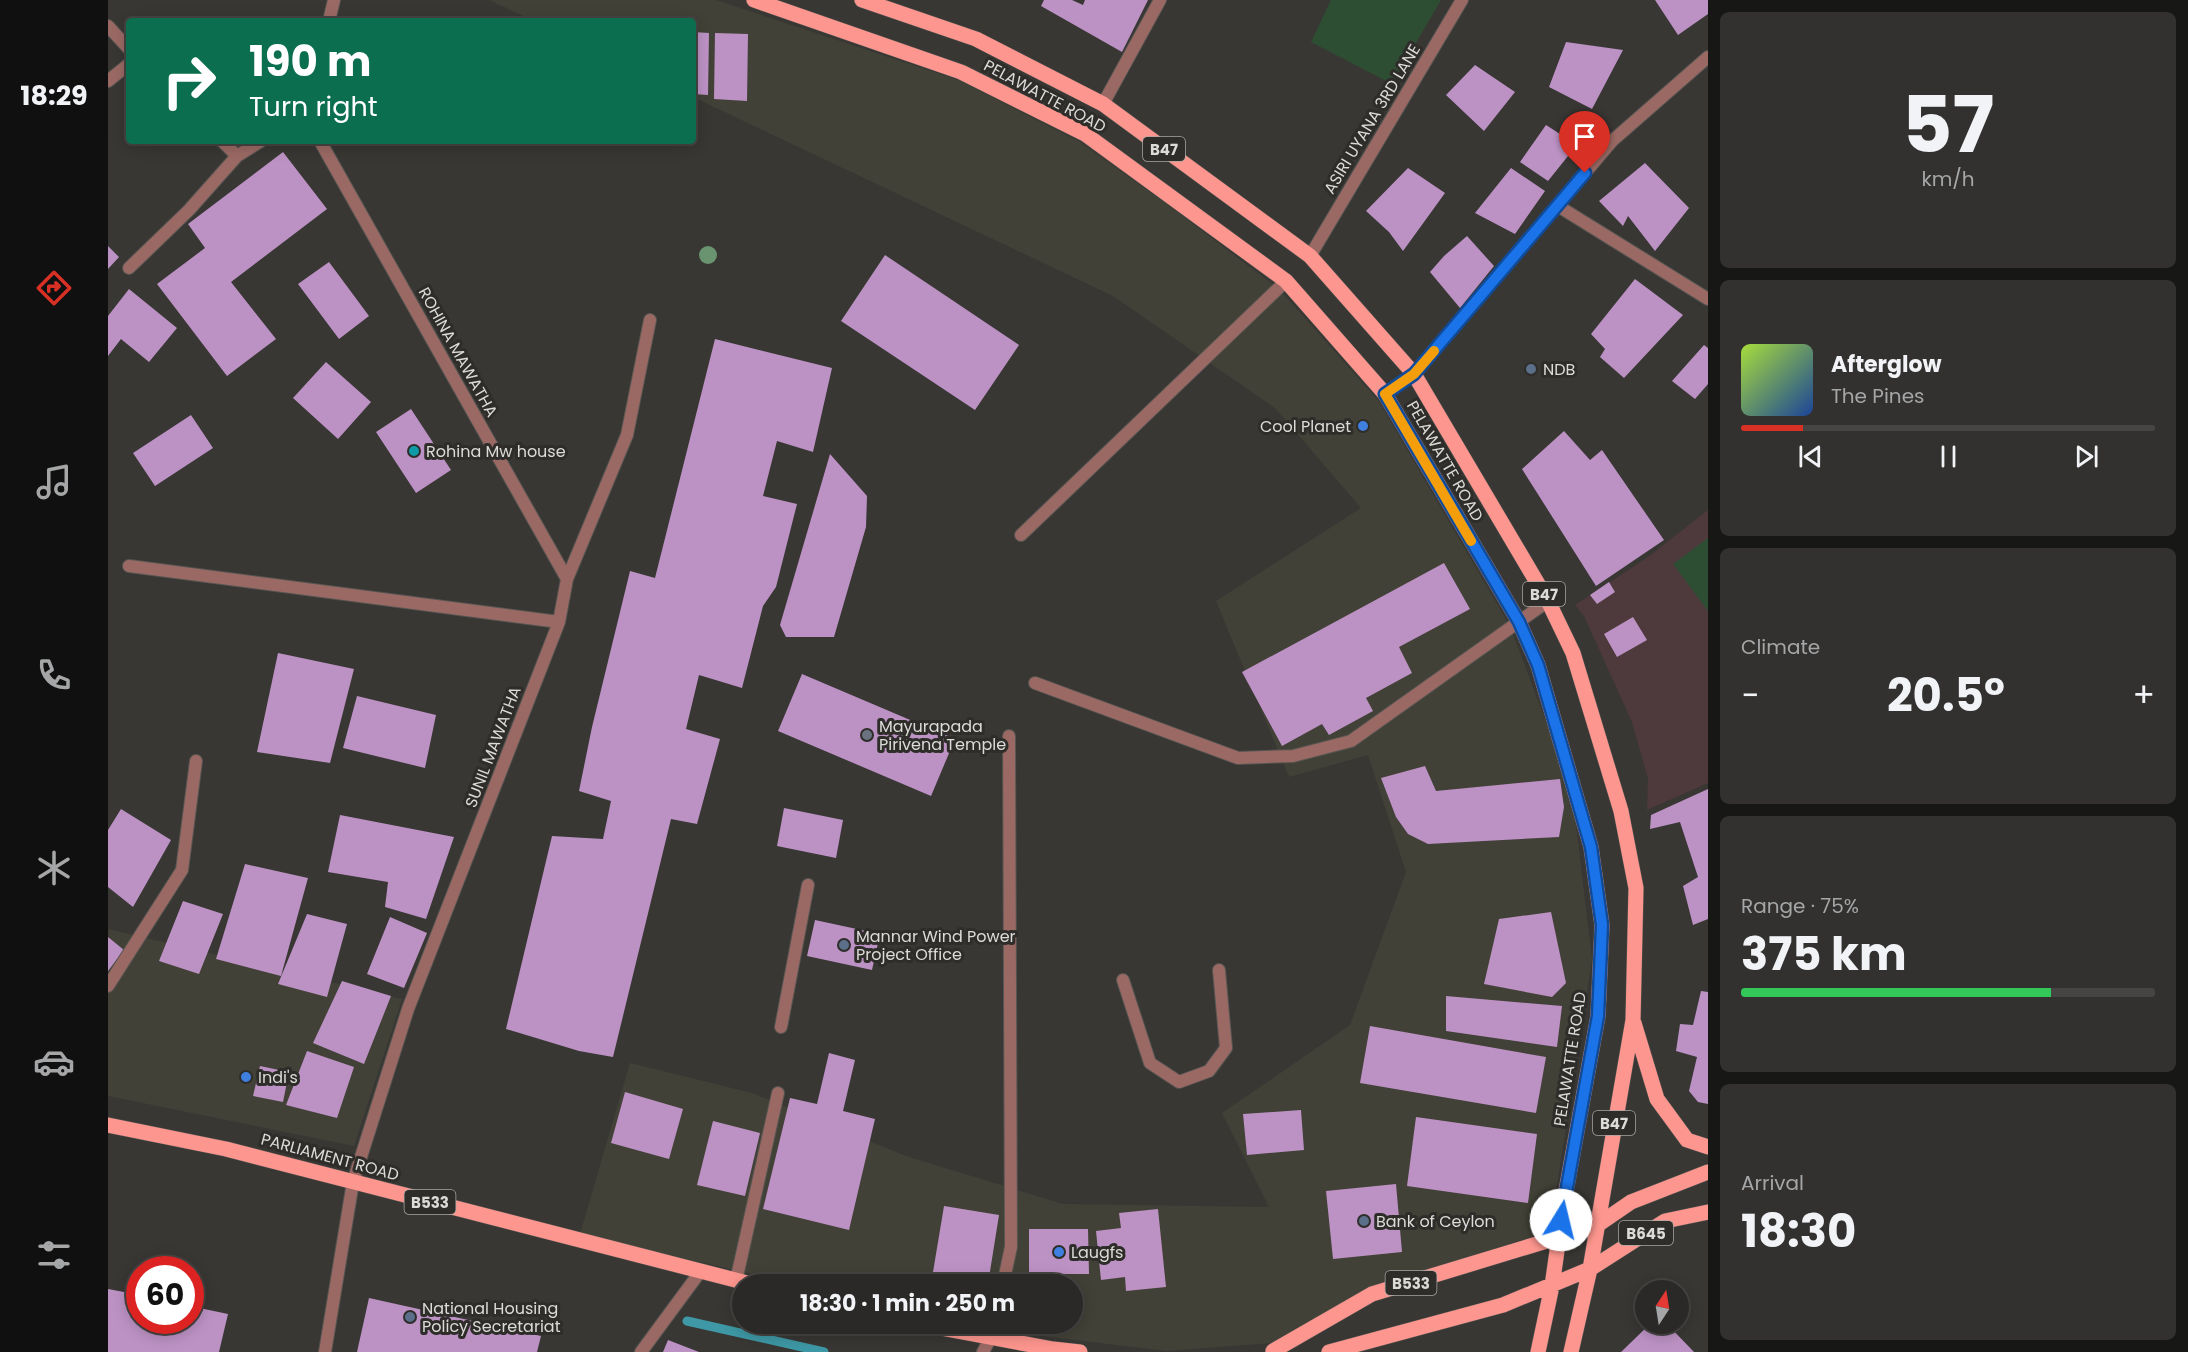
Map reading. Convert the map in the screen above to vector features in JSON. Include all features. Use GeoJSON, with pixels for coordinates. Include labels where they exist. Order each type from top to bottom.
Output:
{"type":"FeatureCollection","features":[{"type":"Feature","properties":{"kind":"main road","name":"PELAWATTE ROAD"},"geometry":{"type":"LineString","coordinates":[[754,0],[961,72],[1085,134],[1286,281],[1385,394],[1519,622],[1538,665],[1591,847],[1602,925],[1598,1016],[1558,1239]]}},
{"type":"Feature","properties":{"kind":"main road","name":"PELAWATTE ROAD"},"geometry":{"type":"LineString","coordinates":[[862,0],[976,39],[1103,104],[1310,255],[1414,374],[1548,601],[1573,653],[1621,811],[1636,888],[1633,1020],[1596,1226]]}},
{"type":"Feature","properties":{"kind":"main road"},"geometry":{"type":"LineString","coordinates":[[1633,1020],[1657,1099],[1687,1140],[1708,1147]]}},
{"type":"Feature","properties":{"kind":"main road","name":"PARLIAMENT ROAD"},"geometry":{"type":"LineString","coordinates":[[108,1125],[226,1149],[732,1279]]}},
{"type":"Feature","properties":{"kind":"main road","name":"B645"},"geometry":{"type":"LineString","coordinates":[[1596,1226],[1631,1202],[1708,1172]]}},
{"type":"Feature","properties":{"kind":"main road","name":"B645"},"geometry":{"type":"LineString","coordinates":[[1590,1269],[1665,1221],[1708,1212]]}},
{"type":"Feature","properties":{"kind":"main road","name":"B533"},"geometry":{"type":"LineString","coordinates":[[1273,1351],[1372,1294],[1596,1226]]}},
{"type":"Feature","properties":{"kind":"main road","name":"B47"},"geometry":{"type":"LineString","coordinates":[[1571,1352],[1590,1269],[1596,1226]]}},
{"type":"Feature","properties":{"kind":"main road","name":"B47"},"geometry":{"type":"LineString","coordinates":[[1538,1352],[1552,1286],[1558,1239]]}},
{"type":"Feature","properties":{"kind":"main road"},"geometry":{"type":"LineString","coordinates":[[1329,1352],[1487,1310],[1590,1269]]}},
{"type":"Feature","properties":{"kind":"main road"},"geometry":{"type":"LineString","coordinates":[[1009,1334],[1080,1352]]}},
{"type":"Feature","properties":{"kind":"main road","name":"B533"},"geometry":{"type":"LineString","coordinates":[[1266,1352],[1299,1352]]}},
{"type":"Feature","properties":{"kind":"street"},"geometry":{"type":"LineString","coordinates":[[330,18],[334,0]]}},
{"type":"Feature","properties":{"kind":"street"},"geometry":{"type":"LineString","coordinates":[[1103,104],[1160,0]]}},
{"type":"Feature","properties":{"kind":"street","name":"ASIRI UYANA 3RD LANE"},"geometry":{"type":"LineString","coordinates":[[1310,255],[1462,0]]}},
{"type":"Feature","properties":{"kind":"street"},"geometry":{"type":"LineString","coordinates":[[108,26],[126,46]]}},
{"type":"Feature","properties":{"kind":"street"},"geometry":{"type":"LineString","coordinates":[[1385,394],[1414,374],[1612,141],[1708,57]]}},
{"type":"Feature","properties":{"kind":"street"},"geometry":{"type":"LineString","coordinates":[[108,81],[126,66]]}},
{"type":"Feature","properties":{"kind":"street"},"geometry":{"type":"LineString","coordinates":[[225,144],[237,156]]}},
{"type":"Feature","properties":{"kind":"street"},"geometry":{"type":"LineString","coordinates":[[129,268],[189,210],[237,156],[256,144]]}},
{"type":"Feature","properties":{"kind":"street","name":"ROHINA MAWATHA"},"geometry":{"type":"LineString","coordinates":[[322,144],[567,579]]}},
{"type":"Feature","properties":{"kind":"street"},"geometry":{"type":"LineString","coordinates":[[1558,206],[1708,299]]}},
{"type":"Feature","properties":{"kind":"street"},"geometry":{"type":"LineString","coordinates":[[1022,535],[1286,281]]}},
{"type":"Feature","properties":{"kind":"street","name":"SUNIL MAWATHA"},"geometry":{"type":"LineString","coordinates":[[325,1352],[353,1182],[408,1009],[559,622],[567,579],[627,435],[650,320]]}},
{"type":"Feature","properties":{"kind":"street"},"geometry":{"type":"LineString","coordinates":[[129,566],[559,622]]}},
{"type":"Feature","properties":{"kind":"street"},"geometry":{"type":"LineString","coordinates":[[1035,683],[1238,759],[1293,756],[1351,741],[1548,601]]}},
{"type":"Feature","properties":{"kind":"street"},"geometry":{"type":"LineString","coordinates":[[1005,1274],[1011,1247],[1009,736]]}},
{"type":"Feature","properties":{"kind":"street"},"geometry":{"type":"LineString","coordinates":[[108,986],[182,870],[196,761]]}},
{"type":"Feature","properties":{"kind":"street"},"geometry":{"type":"LineString","coordinates":[[781,1027],[808,885]]}},
{"type":"Feature","properties":{"kind":"street"},"geometry":{"type":"LineString","coordinates":[[1123,980],[1150,1064],[1179,1082],[1209,1071],[1226,1048],[1219,970]]}},
{"type":"Feature","properties":{"kind":"street"},"geometry":{"type":"LineString","coordinates":[[744,1274],[778,1094]]}},
{"type":"Feature","properties":{"kind":"street"},"geometry":{"type":"LineString","coordinates":[[641,1352],[700,1272]]}},
{"type":"Feature","properties":{"kind":"street"},"geometry":{"type":"LineString","coordinates":[[983,1352],[991,1334]]}},
{"type":"Feature","properties":{"kind":"shaded area"},"geometry":{"type":"Polygon","coordinates":[[[489,0],[716,0],[958,80],[1080,142],[1279,289],[1378,400],[1510,626],[1572,791],[1592,959],[1550,1231],[1369,1288],[1271,1343],[1167,1351],[1025,1334],[1083,1334],[1083,1274],[752,1274],[580,1234],[630,1063],[752,1093],[906,1156],[1063,1204],[1269,1207],[1222,1113],[1350,1025],[1406,872],[1368,755],[1289,777],[1216,601],[1361,508],[1275,408],[1113,296],[696,98],[696,18],[528,18],[489,0]]]}},
{"type":"Feature","properties":{"kind":"shaded area"},"geometry":{"type":"Polygon","coordinates":[[[1708,510],[1708,783],[1647,810],[1648,779],[1632,722],[1584,616],[1575,605],[1648,557],[1708,510]]]}},
{"type":"Feature","properties":{"kind":"shaded area"},"geometry":{"type":"Polygon","coordinates":[[[108,929],[402,999],[354,1146],[108,1096],[108,929]]]}},
{"type":"Feature","properties":{"kind":"green space"},"geometry":{"type":"Polygon","coordinates":[[[1331,0],[1441,0],[1392,84],[1311,42],[1331,0]]]}},
{"type":"Feature","properties":{"kind":"green space"},"geometry":{"type":"Polygon","coordinates":[[[1708,538],[1708,611],[1673,564],[1708,538]]]}},
{"type":"Feature","properties":{"kind":"building"},"geometry":{"type":"Polygon","coordinates":[[[1044,0],[1072,0],[1083,5],[1085,0],[1148,0],[1122,52],[1041,6],[1044,0]]]}},
{"type":"Feature","properties":{"kind":"building"},"geometry":{"type":"Polygon","coordinates":[[[1655,0],[1708,0],[1708,14],[1678,35],[1655,0]]]}},
{"type":"Feature","properties":{"kind":"building"},"geometry":{"type":"Polygon","coordinates":[[[696,32],[709,33],[708,95],[696,94],[696,32]]]}},
{"type":"Feature","properties":{"kind":"building"},"geometry":{"type":"Polygon","coordinates":[[[715,33],[748,34],[747,101],[714,99],[715,33]]]}},
{"type":"Feature","properties":{"kind":"building"},"geometry":{"type":"Polygon","coordinates":[[[1566,42],[1623,50],[1592,109],[1549,87],[1566,42]]]}},
{"type":"Feature","properties":{"kind":"building"},"geometry":{"type":"Polygon","coordinates":[[[1475,65],[1515,92],[1484,131],[1446,95],[1475,65]]]}},
{"type":"Feature","properties":{"kind":"building"},"geometry":{"type":"Polygon","coordinates":[[[1546,125],[1560,134],[1580,141],[1548,181],[1520,162],[1546,125]]]}},
{"type":"Feature","properties":{"kind":"building"},"geometry":{"type":"Polygon","coordinates":[[[283,152],[327,209],[231,282],[276,339],[227,376],[157,284],[205,248],[188,224],[283,152]]]}},
{"type":"Feature","properties":{"kind":"building"},"geometry":{"type":"Polygon","coordinates":[[[1645,163],[1689,208],[1655,251],[1628,216],[1623,226],[1599,201],[1645,163]]]}},
{"type":"Feature","properties":{"kind":"building"},"geometry":{"type":"Polygon","coordinates":[[[1408,168],[1445,193],[1403,251],[1389,232],[1366,211],[1408,168]]]}},
{"type":"Feature","properties":{"kind":"building"},"geometry":{"type":"Polygon","coordinates":[[[1511,168],[1545,191],[1515,234],[1475,213],[1511,168]]]}},
{"type":"Feature","properties":{"kind":"building"},"geometry":{"type":"Polygon","coordinates":[[[1467,236],[1494,266],[1460,308],[1430,272],[1467,236]]]}},
{"type":"Feature","properties":{"kind":"building"},"geometry":{"type":"Polygon","coordinates":[[[108,246],[119,257],[108,269],[108,246]]]}},
{"type":"Feature","properties":{"kind":"building"},"geometry":{"type":"Polygon","coordinates":[[[885,255],[1019,345],[975,410],[841,321],[885,255]]]}},
{"type":"Feature","properties":{"kind":"building"},"geometry":{"type":"Polygon","coordinates":[[[329,262],[369,316],[339,339],[298,284],[329,262]]]}},
{"type":"Feature","properties":{"kind":"building"},"geometry":{"type":"Polygon","coordinates":[[[1635,279],[1683,315],[1624,378],[1600,357],[1605,349],[1591,334],[1635,279]]]}},
{"type":"Feature","properties":{"kind":"building"},"geometry":{"type":"Polygon","coordinates":[[[129,289],[177,328],[149,362],[121,339],[108,356],[108,316],[129,289]]]}},
{"type":"Feature","properties":{"kind":"building"},"geometry":{"type":"Polygon","coordinates":[[[715,339],[832,368],[813,452],[777,441],[763,496],[797,504],[776,587],[763,606],[742,688],[699,675],[686,729],[720,739],[697,824],[671,819],[613,1057],[579,1051],[506,1029],[552,836],[603,839],[611,801],[579,791],[592,727],[630,571],[655,578],[715,339]]]}},
{"type":"Feature","properties":{"kind":"building"},"geometry":{"type":"Polygon","coordinates":[[[1704,345],[1708,348],[1708,384],[1695,399],[1672,381],[1704,345]]]}},
{"type":"Feature","properties":{"kind":"building"},"geometry":{"type":"Polygon","coordinates":[[[326,362],[371,402],[338,439],[293,398],[326,362]]]}},
{"type":"Feature","properties":{"kind":"building","name":"Rohina Mw house"},"geometry":{"type":"Polygon","coordinates":[[[411,409],[451,470],[416,493],[376,432],[411,409]]]}},
{"type":"Feature","properties":{"kind":"building"},"geometry":{"type":"Polygon","coordinates":[[[191,415],[213,448],[155,486],[133,453],[191,415]]]}},
{"type":"Feature","properties":{"kind":"building"},"geometry":{"type":"Polygon","coordinates":[[[1564,431],[1590,460],[1602,450],[1664,540],[1596,586],[1522,469],[1564,431]]]}},
{"type":"Feature","properties":{"kind":"building"},"geometry":{"type":"Polygon","coordinates":[[[830,454],[867,496],[866,527],[834,637],[786,637],[780,625],[830,454]]]}},
{"type":"Feature","properties":{"kind":"building"},"geometry":{"type":"Polygon","coordinates":[[[1444,563],[1470,609],[1399,647],[1412,673],[1366,698],[1373,711],[1329,735],[1322,724],[1282,746],[1242,672],[1444,563]]]}},
{"type":"Feature","properties":{"kind":"building"},"geometry":{"type":"Polygon","coordinates":[[[1609,582],[1615,592],[1597,604],[1590,595],[1609,582]]]}},
{"type":"Feature","properties":{"kind":"building"},"geometry":{"type":"Polygon","coordinates":[[[1633,617],[1647,640],[1617,657],[1604,634],[1633,617]]]}},
{"type":"Feature","properties":{"kind":"building"},"geometry":{"type":"Polygon","coordinates":[[[278,653],[354,669],[330,763],[257,752],[278,653]]]}},
{"type":"Feature","properties":{"kind":"building","name":"Mayurapada Pirivena Temple"},"geometry":{"type":"Polygon","coordinates":[[[802,674],[955,739],[931,796],[778,731],[802,674]]]}},
{"type":"Feature","properties":{"kind":"building"},"geometry":{"type":"Polygon","coordinates":[[[357,696],[436,715],[425,768],[343,748],[357,696]]]}},
{"type":"Feature","properties":{"kind":"building"},"geometry":{"type":"Polygon","coordinates":[[[1425,766],[1436,791],[1560,779],[1564,807],[1559,837],[1428,844],[1408,834],[1396,817],[1381,778],[1425,766]]]}},
{"type":"Feature","properties":{"kind":"building"},"geometry":{"type":"Polygon","coordinates":[[[1708,789],[1708,919],[1693,925],[1683,886],[1698,877],[1680,822],[1650,829],[1651,815],[1708,789]]]}},
{"type":"Feature","properties":{"kind":"building"},"geometry":{"type":"Polygon","coordinates":[[[784,808],[843,820],[836,858],[777,846],[784,808]]]}},
{"type":"Feature","properties":{"kind":"building"},"geometry":{"type":"Polygon","coordinates":[[[121,809],[171,840],[133,907],[108,887],[108,830],[121,809]]]}},
{"type":"Feature","properties":{"kind":"building"},"geometry":{"type":"Polygon","coordinates":[[[340,815],[454,837],[426,919],[385,907],[388,882],[328,872],[340,815]]]}},
{"type":"Feature","properties":{"kind":"building"},"geometry":{"type":"Polygon","coordinates":[[[245,864],[308,878],[281,976],[216,959],[245,864]]]}},
{"type":"Feature","properties":{"kind":"building"},"geometry":{"type":"Polygon","coordinates":[[[183,901],[223,914],[199,974],[159,961],[183,901]]]}},
{"type":"Feature","properties":{"kind":"building"},"geometry":{"type":"Polygon","coordinates":[[[1551,912],[1566,983],[1552,997],[1484,984],[1499,919],[1551,912]]]}},
{"type":"Feature","properties":{"kind":"building"},"geometry":{"type":"Polygon","coordinates":[[[307,914],[347,924],[327,997],[278,984],[307,914]]]}},
{"type":"Feature","properties":{"kind":"building"},"geometry":{"type":"Polygon","coordinates":[[[390,917],[427,933],[404,988],[367,974],[390,917]]]}},
{"type":"Feature","properties":{"kind":"building","name":"Mannar Wind Power Project Office"},"geometry":{"type":"Polygon","coordinates":[[[815,920],[880,934],[872,970],[807,956],[815,920]]]}},
{"type":"Feature","properties":{"kind":"building"},"geometry":{"type":"Polygon","coordinates":[[[108,937],[124,950],[108,971],[108,937]]]}},
{"type":"Feature","properties":{"kind":"building"},"geometry":{"type":"Polygon","coordinates":[[[342,981],[391,996],[364,1064],[313,1043],[342,981]]]}},
{"type":"Feature","properties":{"kind":"building"},"geometry":{"type":"Polygon","coordinates":[[[1701,991],[1708,992],[1708,1104],[1698,1102],[1689,1091],[1697,1057],[1676,1051],[1680,1024],[1693,1025],[1701,991]]]}},
{"type":"Feature","properties":{"kind":"building"},"geometry":{"type":"Polygon","coordinates":[[[1446,996],[1562,1006],[1557,1047],[1446,1031],[1446,996]]]}},
{"type":"Feature","properties":{"kind":"building"},"geometry":{"type":"Polygon","coordinates":[[[1370,1026],[1546,1057],[1536,1113],[1360,1083],[1370,1026]]]}},
{"type":"Feature","properties":{"kind":"building"},"geometry":{"type":"Polygon","coordinates":[[[307,1051],[354,1067],[337,1118],[286,1105],[307,1051]]]}},
{"type":"Feature","properties":{"kind":"building"},"geometry":{"type":"Polygon","coordinates":[[[829,1053],[855,1060],[843,1111],[875,1119],[849,1230],[763,1209],[790,1098],[817,1104],[829,1053]]]}},
{"type":"Feature","properties":{"kind":"building"},"geometry":{"type":"Polygon","coordinates":[[[260,1066],[289,1072],[283,1102],[253,1096],[260,1066]]]}},
{"type":"Feature","properties":{"kind":"building"},"geometry":{"type":"Polygon","coordinates":[[[625,1092],[683,1109],[669,1159],[611,1143],[625,1092]]]}},
{"type":"Feature","properties":{"kind":"building"},"geometry":{"type":"Polygon","coordinates":[[[1301,1110],[1304,1150],[1247,1155],[1243,1114],[1301,1110]]]}},
{"type":"Feature","properties":{"kind":"building"},"geometry":{"type":"Polygon","coordinates":[[[1416,1117],[1537,1134],[1528,1203],[1407,1186],[1416,1117]]]}},
{"type":"Feature","properties":{"kind":"building"},"geometry":{"type":"Polygon","coordinates":[[[713,1121],[760,1133],[745,1196],[697,1185],[713,1121]]]}},
{"type":"Feature","properties":{"kind":"building","name":"Bank of Ceylon"},"geometry":{"type":"Polygon","coordinates":[[[1396,1184],[1402,1252],[1333,1259],[1326,1191],[1396,1184]]]}},
{"type":"Feature","properties":{"kind":"building"},"geometry":{"type":"Polygon","coordinates":[[[944,1206],[999,1215],[990,1274],[933,1274],[944,1206]]]}},
{"type":"Feature","properties":{"kind":"building"},"geometry":{"type":"Polygon","coordinates":[[[1158,1209],[1166,1287],[1126,1291],[1125,1277],[1101,1280],[1096,1231],[1121,1228],[1119,1213],[1158,1209]]]}},
{"type":"Feature","properties":{"kind":"building"},"geometry":{"type":"Polygon","coordinates":[[[1029,1229],[1088,1229],[1089,1274],[1029,1274],[1029,1229]]]}},
{"type":"Feature","properties":{"kind":"building"},"geometry":{"type":"Polygon","coordinates":[[[108,1289],[126,1292],[126,1334],[204,1334],[204,1309],[228,1314],[219,1352],[108,1352],[108,1289]]]}},
{"type":"Feature","properties":{"kind":"building","name":"National Housing Policy Secretariat"},"geometry":{"type":"Polygon","coordinates":[[[369,1298],[541,1336],[537,1352],[357,1352],[369,1298]]]}},
{"type":"Feature","properties":{"kind":"building"},"geometry":{"type":"Polygon","coordinates":[[[1640,1334],[1677,1334],[1694,1352],[1621,1352],[1640,1334]]]}},
{"type":"Feature","properties":{"kind":"building"},"geometry":{"type":"Polygon","coordinates":[[[668,1340],[699,1352],[663,1352],[668,1340]]]}},
{"type":"Feature","properties":{"kind":"waterway"},"geometry":{"type":"LineString","coordinates":[[687,1321],[824,1352]]}},
{"type":"Feature","properties":{"kind":"slow traffic"},"geometry":{"type":"LineString","coordinates":[[1434,351],[1414,374],[1385,394],[1471,541]]}},
{"type":"Feature","properties":{"kind":"place","name":"NDB"},"geometry":{"type":"Point","coordinates":[1531,369]}},
{"type":"Feature","properties":{"kind":"place","name":"Cool Planet"},"geometry":{"type":"Point","coordinates":[1363,426]}},
{"type":"Feature","properties":{"kind":"place","name":"Rohina Mw house"},"geometry":{"type":"Point","coordinates":[414,451]}},
{"type":"Feature","properties":{"kind":"place","name":"Mayurapada Pirivena Temple"},"geometry":{"type":"Point","coordinates":[867,735]}},
{"type":"Feature","properties":{"kind":"place","name":"Mannar Wind Power Project Office"},"geometry":{"type":"Point","coordinates":[844,945]}},
{"type":"Feature","properties":{"kind":"place","name":"Indi's"},"geometry":{"type":"Point","coordinates":[246,1077]}},
{"type":"Feature","properties":{"kind":"place","name":"Bank of Ceylon"},"geometry":{"type":"Point","coordinates":[1364,1221]}},
{"type":"Feature","properties":{"kind":"place","name":"Laugfs"},"geometry":{"type":"Point","coordinates":[1059,1252]}},
{"type":"Feature","properties":{"kind":"place","name":"National Housing Policy Secretariat"},"geometry":{"type":"Point","coordinates":[410,1317]}},
{"type":"Feature","properties":{"kind":"route"},"geometry":{"type":"LineString","coordinates":[[1561,1220],[1598,1016],[1602,925],[1591,847],[1538,665],[1519,622],[1385,394],[1414,374],[1585,173]]}}]}
